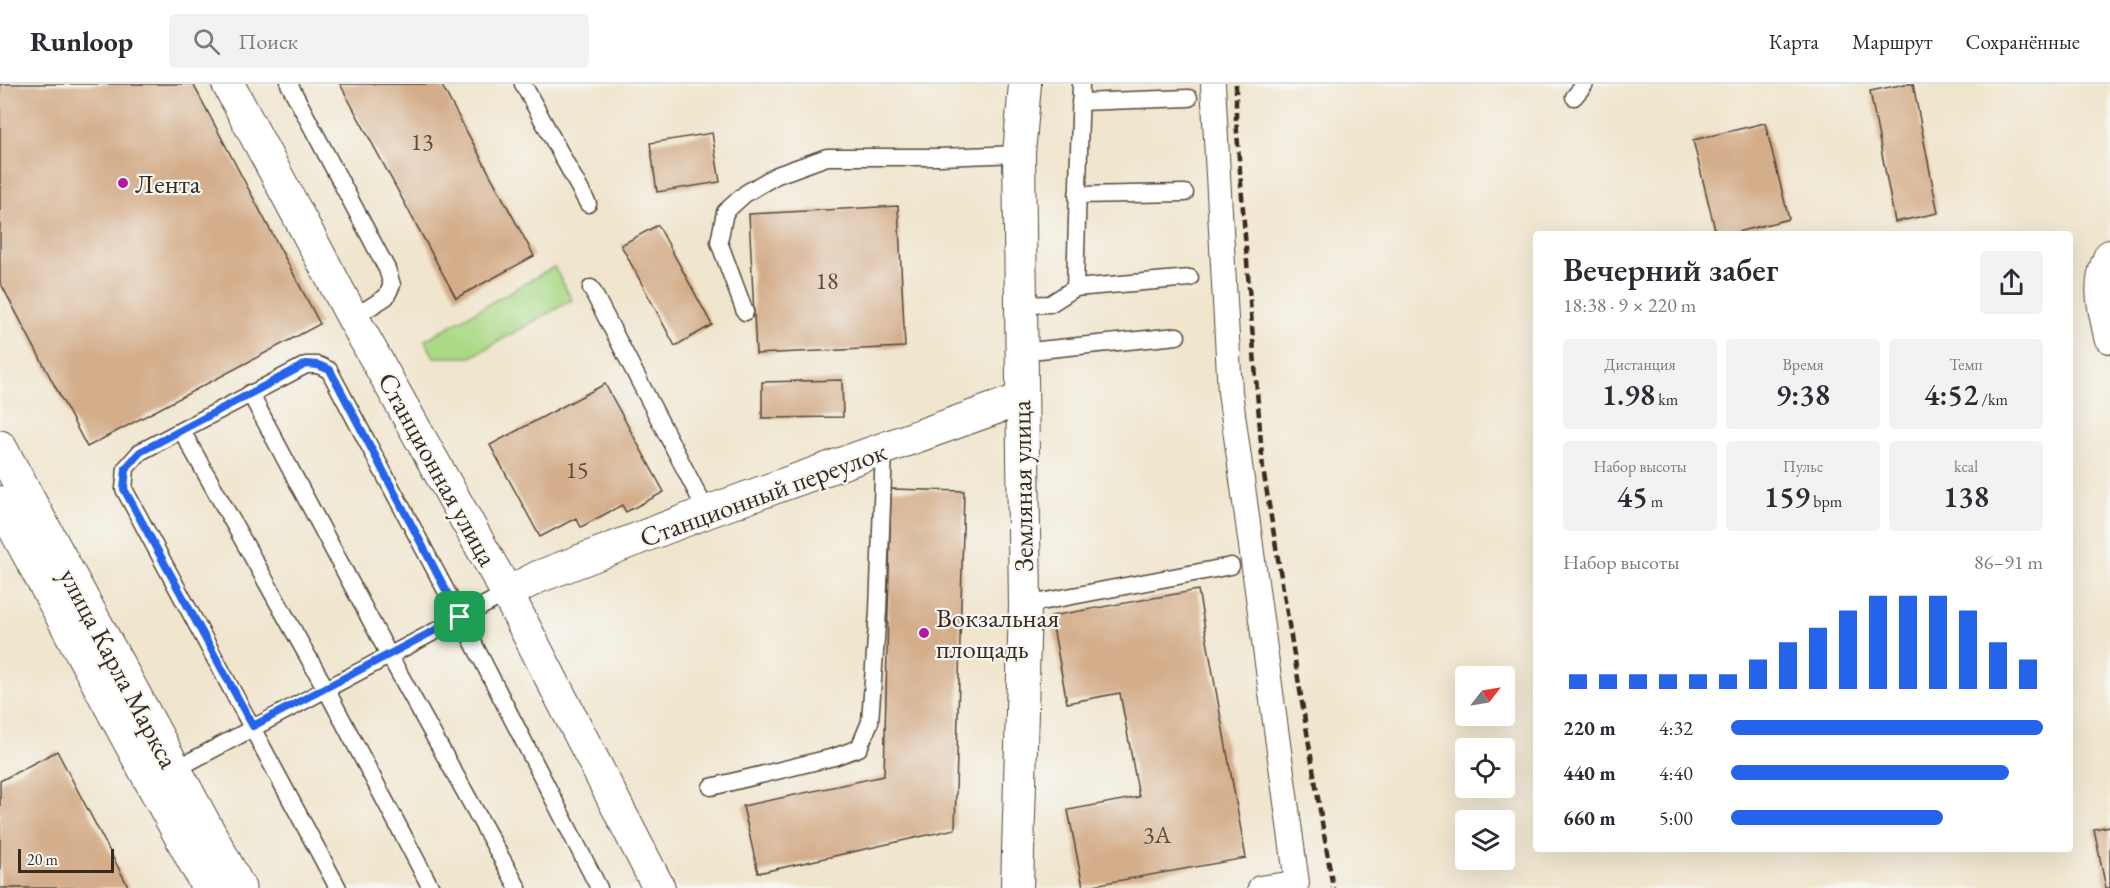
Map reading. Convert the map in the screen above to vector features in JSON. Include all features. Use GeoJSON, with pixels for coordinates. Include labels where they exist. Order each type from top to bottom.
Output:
{"type":"FeatureCollection","features":[{"type":"Feature","properties":{"kind":"main road","name":"улица Карла Маркса"},"geometry":{"type":"LineString","coordinates":[[0,447],[239,888]]}},
{"type":"Feature","properties":{"kind":"street","name":"Станционная улица"},"geometry":{"type":"LineString","coordinates":[[228,84],[353,318],[507,593],[659,888]]}},
{"type":"Feature","properties":{"kind":"street","name":"Земляная улица"},"geometry":{"type":"LineString","coordinates":[[1017,888],[1025,604],[1019,154],[1025,84]]}},
{"type":"Feature","properties":{"kind":"street"},"geometry":{"type":"LineString","coordinates":[[1213,84],[1230,392],[1297,883],[1260,888]]}},
{"type":"Feature","properties":{"kind":"street"},"geometry":{"type":"LineString","coordinates":[[2110,256],[2103,272],[2101,290],[2110,337]]}},
{"type":"Feature","properties":{"kind":"street","name":"Станционный переулок"},"geometry":{"type":"LineString","coordinates":[[507,593],[538,578],[707,512],[1021,399]]}},
{"type":"Feature","properties":{"kind":"street","name":"улица Карла Маркса"},"geometry":{"type":"LineString","coordinates":[[0,502],[208,888]]}},
{"type":"Feature","properties":{"kind":"lane"},"geometry":{"type":"LineString","coordinates":[[289,84],[387,269],[392,285],[386,297],[353,318]]}},
{"type":"Feature","properties":{"kind":"lane"},"geometry":{"type":"LineString","coordinates":[[523,84],[588,204]]}},
{"type":"Feature","properties":{"kind":"lane"},"geometry":{"type":"LineString","coordinates":[[1075,288],[1081,84]]}},
{"type":"Feature","properties":{"kind":"lane"},"geometry":{"type":"LineString","coordinates":[[1080,102],[1189,98]]}},
{"type":"Feature","properties":{"kind":"lane"},"geometry":{"type":"LineString","coordinates":[[745,312],[718,242],[726,212],[746,193],[777,175],[827,157],[940,158],[1019,154]]}},
{"type":"Feature","properties":{"kind":"lane"},"geometry":{"type":"LineString","coordinates":[[1077,195],[1185,193]]}},
{"type":"Feature","properties":{"kind":"lane"},"geometry":{"type":"LineString","coordinates":[[1020,305],[1050,304],[1075,288],[1190,278]]}},
{"type":"Feature","properties":{"kind":"lane"},"geometry":{"type":"LineString","coordinates":[[591,288],[707,512]]}},
{"type":"Feature","properties":{"kind":"lane"},"geometry":{"type":"LineString","coordinates":[[1020,352],[1177,336]]}},
{"type":"Feature","properties":{"kind":"lane"},"geometry":{"type":"LineString","coordinates":[[338,888],[124,489],[126,468],[140,452],[306,364],[318,365],[330,370],[599,888]]}},
{"type":"Feature","properties":{"kind":"lane"},"geometry":{"type":"LineString","coordinates":[[250,393],[389,655],[518,888]]}},
{"type":"Feature","properties":{"kind":"lane"},"geometry":{"type":"LineString","coordinates":[[182,431],[326,689],[431,888]]}},
{"type":"Feature","properties":{"kind":"lane"},"geometry":{"type":"LineString","coordinates":[[711,787],[834,757],[859,748],[870,722],[878,612],[884,450]]}},
{"type":"Feature","properties":{"kind":"lane"},"geometry":{"type":"LineString","coordinates":[[1025,604],[1231,566]]}},
{"type":"Feature","properties":{"kind":"lane"},"geometry":{"type":"LineString","coordinates":[[174,770],[507,593]]}},
{"type":"Feature","properties":{"kind":"green space"},"geometry":{"type":"Polygon","coordinates":[[[554,267],[572,300],[471,357],[434,357],[425,340],[554,267]]]}},
{"type":"Feature","properties":{"kind":"building","name":"Лента"},"geometry":{"type":"Polygon","coordinates":[[[0,84],[193,84],[320,324],[87,447],[0,282],[0,84]]]}},
{"type":"Feature","properties":{"kind":"building"},"geometry":{"type":"Polygon","coordinates":[[[340,84],[441,84],[534,256],[456,298],[340,84]]]}},
{"type":"Feature","properties":{"kind":"building"},"geometry":{"type":"Polygon","coordinates":[[[1913,84],[1938,213],[1895,222],[1870,91],[1913,84]]]}},
{"type":"Feature","properties":{"kind":"building"},"geometry":{"type":"Polygon","coordinates":[[[1765,123],[1789,219],[1741,231],[1715,231],[1693,140],[1765,123]]]}},
{"type":"Feature","properties":{"kind":"building"},"geometry":{"type":"Polygon","coordinates":[[[712,133],[720,182],[657,192],[650,143],[712,133]]]}},
{"type":"Feature","properties":{"kind":"building"},"geometry":{"type":"Polygon","coordinates":[[[898,206],[905,347],[756,354],[749,214],[898,206]]]}},
{"type":"Feature","properties":{"kind":"building"},"geometry":{"type":"Polygon","coordinates":[[[658,225],[712,325],[675,346],[621,245],[658,225]]]}},
{"type":"Feature","properties":{"kind":"building"},"geometry":{"type":"Polygon","coordinates":[[[842,380],[843,417],[762,418],[762,382],[842,380]]]}},
{"type":"Feature","properties":{"kind":"building"},"geometry":{"type":"Polygon","coordinates":[[[605,384],[664,492],[626,512],[622,505],[581,527],[576,518],[540,537],[490,445],[605,384]]]}},
{"type":"Feature","properties":{"kind":"building","name":"Вокзальная площадь"},"geometry":{"type":"Polygon","coordinates":[[[891,489],[964,491],[955,829],[758,873],[743,806],[884,776],[891,489]]]}},
{"type":"Feature","properties":{"kind":"building"},"geometry":{"type":"Polygon","coordinates":[[[1198,590],[1246,858],[1083,887],[1068,810],[1139,797],[1120,693],[1067,703],[1051,616],[1198,590]]]}},
{"type":"Feature","properties":{"kind":"building"},"geometry":{"type":"Polygon","coordinates":[[[57,751],[129,888],[0,888],[0,781],[57,751]]]}},
{"type":"Feature","properties":{"kind":"building"},"geometry":{"type":"Polygon","coordinates":[[[2110,826],[2110,888],[2106,888],[2094,829],[2110,826]]]}},
{"type":"Feature","properties":{"kind":"railway"},"geometry":{"type":"LineString","coordinates":[[1236,84],[1236,119],[1263,469],[1333,888]]}},
{"type":"Feature","properties":{"kind":"place","name":"Лента"},"geometry":{"type":"Point","coordinates":[123,183]}},
{"type":"Feature","properties":{"kind":"place","name":"Вокзальная площадь"},"geometry":{"type":"Point","coordinates":[924,633]}},
{"type":"Feature","properties":{"kind":"route"},"geometry":{"type":"LineString","coordinates":[[306,364],[318,365],[330,370],[460,617],[253,726],[124,489],[126,468],[140,452],[306,364]]}}]}
